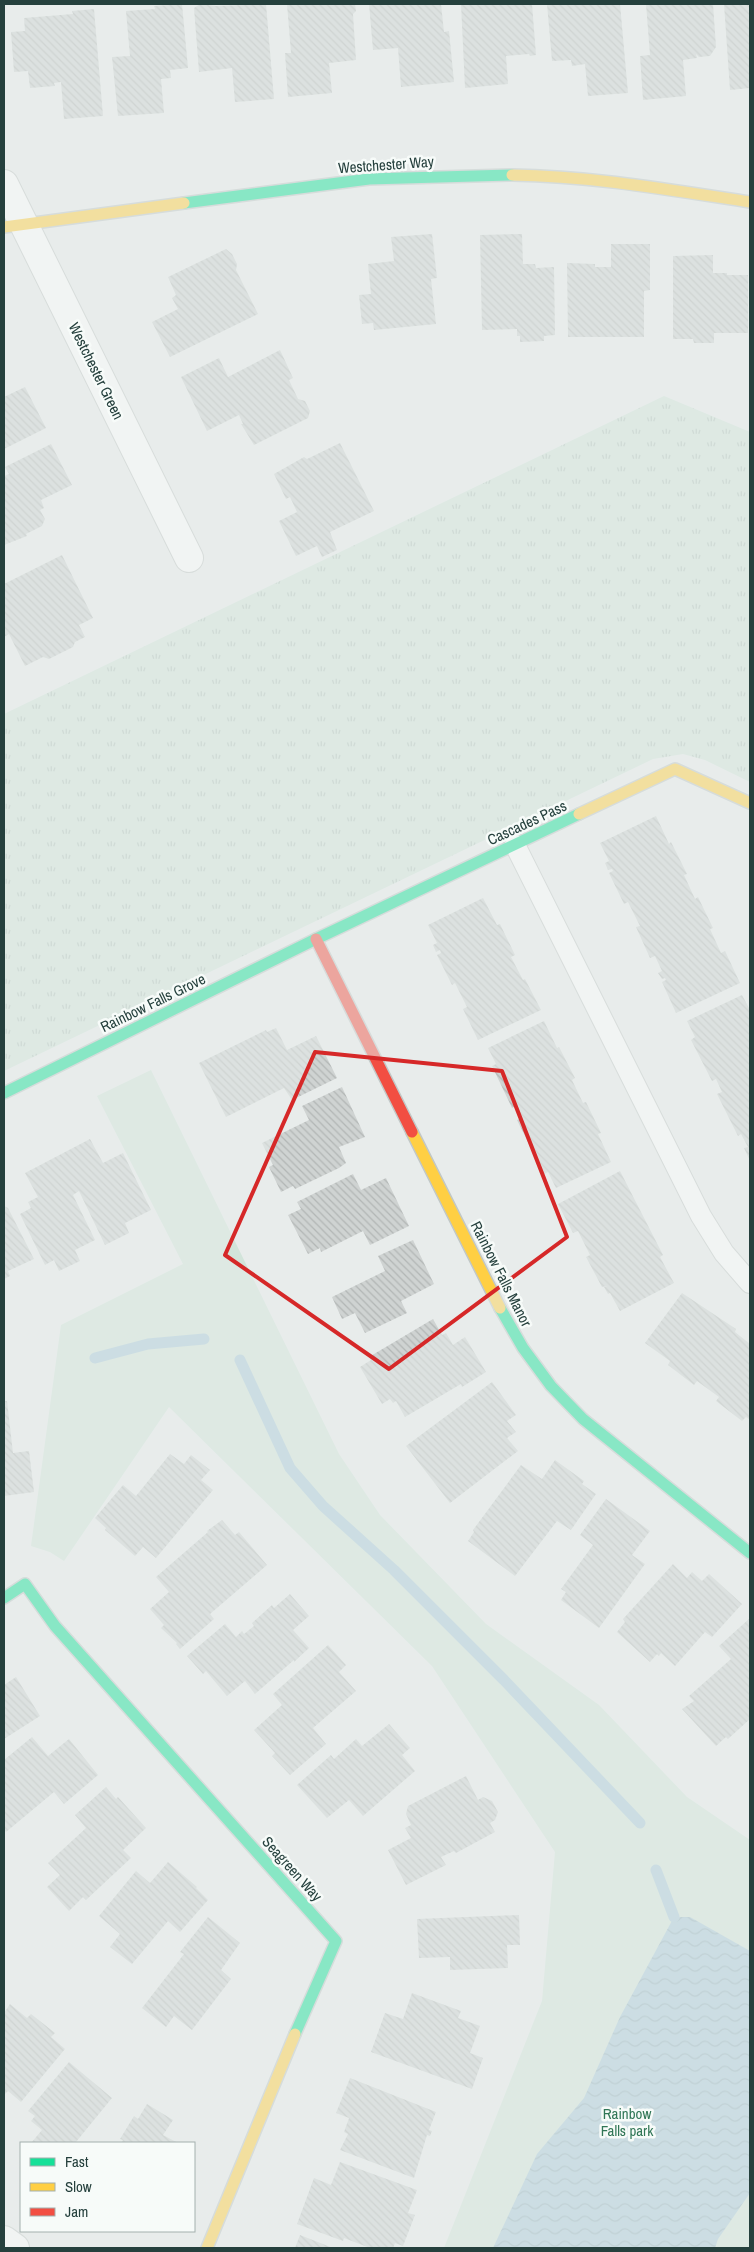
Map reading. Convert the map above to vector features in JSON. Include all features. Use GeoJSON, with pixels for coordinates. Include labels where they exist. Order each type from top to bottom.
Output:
{"type":"FeatureCollection","features":[{"type":"Feature","properties":{"kind":"street","name":"Westchester Way"},"geometry":{"type":"LineString","coordinates":[[14,225],[369,179],[474,175],[558,176],[750,202]]}},
{"type":"Feature","properties":{"kind":"street","name":"Westchester Green"},"geometry":{"type":"LineString","coordinates":[[4,184],[14,225],[189,558]]}},
{"type":"Feature","properties":{"kind":"street","name":"Cascades Pass"},"geometry":{"type":"LineString","coordinates":[[316,939],[675,769],[750,804]]}},
{"type":"Feature","properties":{"kind":"street","name":"Rainbow Falls Grove"},"geometry":{"type":"LineString","coordinates":[[4,1093],[316,939]]}},
{"type":"Feature","properties":{"kind":"street","name":"Rainbow Falls Manor"},"geometry":{"type":"LineString","coordinates":[[316,939],[500,1308],[523,1348],[551,1386],[583,1419],[750,1553]]}},
{"type":"Feature","properties":{"kind":"street","name":"Seagreen Way"},"geometry":{"type":"LineString","coordinates":[[4,1598],[25,1584],[55,1626],[336,1942],[314,1989],[207,2248]]}},
{"type":"Feature","properties":{"kind":"street"},"geometry":{"type":"LineString","coordinates":[[4,2240],[15,2248]]}},
{"type":"Feature","properties":{"kind":"lane"},"geometry":{"type":"LineString","coordinates":[[515,845],[701,1216],[724,1252],[750,1283]]}},
{"type":"Feature","properties":{"kind":"highlighted area"},"geometry":{"type":"Polygon","coordinates":[[[315,1052],[502,1071],[567,1237],[389,1369],[225,1255],[315,1052]]]}},
{"type":"Feature","properties":{"kind":"green space"},"geometry":{"type":"Polygon","coordinates":[[[664,396],[750,432],[750,782],[705,760],[683,754],[653,759],[4,1071],[4,714],[664,396]]]}},
{"type":"Feature","properties":{"kind":"green space","name":"Rainbow Falls park"},"geometry":{"type":"Polygon","coordinates":[[[151,1070],[339,1454],[380,1515],[486,1624],[599,1705],[687,1797],[750,1840],[750,2248],[444,2248],[542,2001],[555,1852],[432,1666],[169,1407],[64,1561],[50,1552],[31,1546],[61,1325],[183,1264],[97,1096],[151,1070]]]}},
{"type":"Feature","properties":{"kind":"water"},"geometry":{"type":"Polygon","coordinates":[[[674,1917],[690,1917],[750,1951],[750,2193],[718,2239],[715,2248],[493,2248],[537,2154],[584,2098],[620,2017],[674,1917]]]}},
{"type":"Feature","properties":{"kind":"building"},"geometry":{"type":"Polygon","coordinates":[[[182,4],[188,68],[170,70],[171,78],[161,79],[164,113],[118,116],[112,57],[130,56],[126,11],[155,9],[154,6],[182,4]]]}},
{"type":"Feature","properties":{"kind":"building"},"geometry":{"type":"Polygon","coordinates":[[[200,4],[216,6],[266,4],[274,99],[235,102],[232,68],[199,72],[194,8],[200,4]]]}},
{"type":"Feature","properties":{"kind":"building"},"geometry":{"type":"Polygon","coordinates":[[[287,4],[355,4],[356,11],[353,14],[356,60],[329,63],[332,93],[288,97],[285,53],[291,53],[287,4]]]}},
{"type":"Feature","properties":{"kind":"building"},"geometry":{"type":"Polygon","coordinates":[[[369,4],[441,4],[444,32],[449,31],[454,82],[401,87],[398,48],[373,50],[369,4]]]}},
{"type":"Feature","properties":{"kind":"building"},"geometry":{"type":"Polygon","coordinates":[[[461,4],[532,4],[536,55],[506,56],[508,84],[465,88],[461,4]]]}},
{"type":"Feature","properties":{"kind":"building"},"geometry":{"type":"Polygon","coordinates":[[[547,4],[620,4],[628,93],[588,96],[585,64],[572,66],[571,60],[552,61],[547,4]]]}},
{"type":"Feature","properties":{"kind":"building"},"geometry":{"type":"Polygon","coordinates":[[[646,4],[713,4],[716,47],[710,56],[699,57],[696,54],[697,58],[683,60],[686,96],[643,100],[640,56],[650,55],[646,4]]]}},
{"type":"Feature","properties":{"kind":"building"},"geometry":{"type":"Polygon","coordinates":[[[724,4],[750,4],[750,88],[730,90],[724,4]]]}},
{"type":"Feature","properties":{"kind":"building"},"geometry":{"type":"Polygon","coordinates":[[[94,9],[103,116],[64,119],[61,82],[54,83],[55,86],[30,88],[28,71],[14,72],[11,32],[25,31],[24,18],[73,14],[72,11],[94,9]]]}},
{"type":"Feature","properties":{"kind":"building"},"geometry":{"type":"Polygon","coordinates":[[[432,234],[437,278],[431,279],[436,324],[374,330],[373,323],[362,324],[359,295],[371,294],[368,264],[394,261],[391,237],[432,234]]]}},
{"type":"Feature","properties":{"kind":"building"},"geometry":{"type":"Polygon","coordinates":[[[522,234],[523,264],[535,264],[536,268],[554,267],[555,335],[544,336],[544,341],[520,342],[520,336],[517,336],[517,329],[482,330],[480,235],[522,234]]]}},
{"type":"Feature","properties":{"kind":"building"},"geometry":{"type":"Polygon","coordinates":[[[611,244],[650,244],[650,290],[644,291],[644,337],[568,337],[567,263],[595,264],[595,267],[611,267],[611,244]]]}},
{"type":"Feature","properties":{"kind":"building"},"geometry":{"type":"Polygon","coordinates":[[[226,249],[232,254],[237,264],[236,270],[258,314],[170,357],[152,322],[178,309],[172,298],[176,295],[168,277],[226,249]]]}},
{"type":"Feature","properties":{"kind":"building"},"geometry":{"type":"Polygon","coordinates":[[[713,255],[713,273],[748,275],[748,333],[714,333],[714,343],[694,343],[693,339],[673,339],[673,256],[713,255]]]}},
{"type":"Feature","properties":{"kind":"building"},"geometry":{"type":"Polygon","coordinates":[[[280,350],[293,378],[289,380],[298,399],[305,401],[310,411],[308,418],[254,445],[241,424],[243,424],[239,415],[207,431],[181,377],[219,358],[228,377],[280,350]]]}},
{"type":"Feature","properties":{"kind":"building"},"geometry":{"type":"Polygon","coordinates":[[[25,387],[46,428],[4,449],[4,397],[25,387]]]}},
{"type":"Feature","properties":{"kind":"building"},"geometry":{"type":"Polygon","coordinates":[[[340,443],[374,511],[330,532],[337,550],[322,557],[317,546],[296,556],[279,521],[297,512],[290,497],[286,499],[274,474],[304,457],[307,459],[340,443]]]}},
{"type":"Feature","properties":{"kind":"building"},"geometry":{"type":"Polygon","coordinates":[[[51,444],[72,485],[41,500],[44,508],[40,510],[45,519],[42,526],[26,534],[27,536],[4,545],[4,476],[9,474],[5,467],[51,444]]]}},
{"type":"Feature","properties":{"kind":"building"},"geometry":{"type":"Polygon","coordinates":[[[62,555],[93,618],[79,625],[85,637],[75,642],[73,647],[49,659],[43,657],[25,666],[9,634],[4,637],[4,584],[62,555]]]}},
{"type":"Feature","properties":{"kind":"building"},"geometry":{"type":"Polygon","coordinates":[[[656,816],[669,844],[671,842],[687,874],[684,875],[695,899],[698,897],[713,928],[710,929],[721,953],[725,951],[740,983],[676,1013],[662,982],[666,980],[665,978],[662,979],[658,973],[662,971],[655,956],[650,958],[636,927],[640,926],[628,902],[624,904],[609,873],[613,871],[612,869],[608,870],[605,863],[609,861],[600,843],[656,816]]]}},
{"type":"Feature","properties":{"kind":"building"},"geometry":{"type":"Polygon","coordinates":[[[483,898],[497,925],[500,924],[515,955],[511,957],[541,1010],[478,1040],[463,1009],[467,1007],[455,983],[452,985],[437,955],[441,953],[440,950],[436,952],[433,945],[437,943],[428,925],[483,898]]]}},
{"type":"Feature","properties":{"kind":"building"},"geometry":{"type":"Polygon","coordinates":[[[742,995],[750,1010],[750,1161],[744,1148],[748,1147],[741,1134],[738,1136],[717,1094],[722,1092],[716,1079],[712,1081],[691,1040],[695,1037],[687,1021],[742,995]]]}},
{"type":"Feature","properties":{"kind":"building"},"geometry":{"type":"Polygon","coordinates":[[[544,1021],[575,1078],[572,1080],[583,1103],[586,1102],[601,1133],[598,1134],[611,1162],[556,1188],[548,1172],[544,1174],[517,1120],[522,1118],[516,1106],[512,1108],[492,1066],[496,1064],[488,1048],[544,1021]]]}},
{"type":"Feature","properties":{"kind":"building"},"geometry":{"type":"Polygon","coordinates":[[[276,1028],[287,1050],[316,1036],[337,1078],[292,1100],[284,1088],[226,1117],[199,1063],[266,1030],[267,1032],[276,1028]]]}},
{"type":"Feature","properties":{"kind":"building"},"geometry":{"type":"Polygon","coordinates":[[[342,1087],[365,1137],[339,1147],[346,1163],[339,1168],[295,1189],[293,1186],[281,1192],[269,1167],[273,1165],[262,1143],[309,1120],[302,1106],[342,1087]]]}},
{"type":"Feature","properties":{"kind":"building"},"geometry":{"type":"Polygon","coordinates":[[[90,1139],[103,1163],[123,1153],[151,1210],[125,1223],[129,1233],[105,1245],[79,1191],[73,1195],[95,1240],[75,1250],[80,1261],[59,1271],[54,1260],[45,1265],[20,1214],[31,1208],[28,1202],[38,1197],[25,1173],[90,1139]]]}},
{"type":"Feature","properties":{"kind":"building"},"geometry":{"type":"Polygon","coordinates":[[[620,1171],[663,1255],[660,1257],[674,1283],[620,1311],[610,1293],[608,1294],[604,1287],[607,1286],[602,1287],[586,1257],[590,1255],[578,1231],[573,1233],[558,1204],[620,1171]]]}},
{"type":"Feature","properties":{"kind":"building"},"geometry":{"type":"Polygon","coordinates":[[[353,1174],[361,1190],[386,1178],[409,1226],[370,1245],[363,1231],[321,1252],[320,1248],[308,1254],[288,1215],[301,1209],[297,1202],[353,1174]]]}},
{"type":"Feature","properties":{"kind":"building"},"geometry":{"type":"Polygon","coordinates":[[[4,1206],[8,1208],[34,1259],[8,1271],[10,1276],[4,1279],[4,1206]]]}},
{"type":"Feature","properties":{"kind":"building"},"geometry":{"type":"Polygon","coordinates":[[[413,1240],[434,1284],[401,1301],[407,1313],[365,1333],[355,1313],[342,1319],[332,1297],[385,1271],[378,1256],[413,1240]]]}},
{"type":"Feature","properties":{"kind":"building"},"geometry":{"type":"Polygon","coordinates":[[[682,1293],[736,1329],[735,1332],[750,1344],[750,1420],[746,1417],[742,1421],[716,1401],[719,1397],[697,1381],[694,1385],[668,1365],[670,1361],[645,1343],[682,1293]]]}},
{"type":"Feature","properties":{"kind":"building"},"geometry":{"type":"Polygon","coordinates":[[[433,1319],[442,1335],[446,1333],[453,1345],[465,1337],[486,1372],[462,1387],[461,1384],[405,1417],[396,1401],[393,1403],[390,1399],[382,1404],[360,1367],[371,1360],[369,1357],[433,1319]]]}},
{"type":"Feature","properties":{"kind":"building"},"geometry":{"type":"Polygon","coordinates":[[[492,1382],[516,1415],[507,1421],[516,1432],[507,1438],[518,1451],[450,1503],[406,1446],[492,1382]]]}},
{"type":"Feature","properties":{"kind":"building"},"geometry":{"type":"Polygon","coordinates":[[[4,1401],[7,1401],[13,1453],[29,1451],[34,1492],[4,1496],[4,1401]]]}},
{"type":"Feature","properties":{"kind":"building"},"geometry":{"type":"Polygon","coordinates":[[[170,1454],[184,1464],[191,1455],[210,1470],[201,1480],[213,1490],[156,1558],[143,1547],[135,1556],[105,1530],[106,1528],[95,1518],[123,1485],[136,1496],[170,1454]]]}},
{"type":"Feature","properties":{"kind":"building"},"geometry":{"type":"Polygon","coordinates":[[[555,1460],[584,1481],[582,1484],[596,1494],[571,1530],[557,1521],[515,1576],[468,1541],[474,1532],[473,1530],[521,1465],[542,1479],[555,1460]]]}},
{"type":"Feature","properties":{"kind":"building"},"geometry":{"type":"Polygon","coordinates":[[[606,1499],[650,1531],[632,1555],[645,1564],[599,1628],[561,1600],[566,1592],[561,1589],[593,1545],[580,1535],[606,1499]]]}},
{"type":"Feature","properties":{"kind":"building"},"geometry":{"type":"Polygon","coordinates":[[[222,1520],[235,1535],[239,1532],[267,1565],[210,1614],[214,1619],[180,1649],[177,1643],[161,1628],[164,1625],[150,1609],[169,1592],[156,1577],[222,1520]]]}},
{"type":"Feature","properties":{"kind":"building"},"geometry":{"type":"Polygon","coordinates":[[[673,1564],[687,1578],[692,1572],[702,1581],[709,1574],[742,1604],[712,1637],[705,1632],[675,1666],[661,1653],[659,1656],[657,1654],[650,1662],[617,1632],[625,1622],[623,1619],[673,1564]]]}},
{"type":"Feature","properties":{"kind":"building"},"geometry":{"type":"Polygon","coordinates":[[[290,1594],[309,1616],[293,1630],[309,1648],[255,1694],[245,1681],[227,1696],[206,1671],[203,1674],[187,1656],[225,1624],[236,1637],[242,1631],[244,1634],[254,1626],[252,1623],[272,1605],[274,1608],[290,1594]]]}},
{"type":"Feature","properties":{"kind":"building"},"geometry":{"type":"Polygon","coordinates":[[[750,1618],[750,1719],[728,1739],[726,1737],[716,1746],[682,1709],[694,1701],[689,1696],[731,1659],[719,1646],[750,1618]]]}},
{"type":"Feature","properties":{"kind":"building"},"geometry":{"type":"Polygon","coordinates":[[[328,1645],[346,1665],[339,1672],[356,1691],[313,1728],[326,1744],[290,1775],[272,1756],[275,1753],[254,1730],[282,1705],[273,1694],[328,1645]]]}},
{"type":"Feature","properties":{"kind":"building"},"geometry":{"type":"Polygon","coordinates":[[[16,1677],[40,1716],[4,1739],[4,1685],[16,1677]]]}},
{"type":"Feature","properties":{"kind":"building"},"geometry":{"type":"Polygon","coordinates":[[[389,1724],[410,1748],[402,1755],[415,1771],[363,1816],[349,1800],[327,1818],[297,1785],[331,1755],[334,1759],[356,1739],[362,1746],[389,1724]]]}},
{"type":"Feature","properties":{"kind":"building"},"geometry":{"type":"Polygon","coordinates":[[[32,1737],[48,1756],[69,1739],[98,1775],[64,1804],[54,1792],[6,1832],[4,1829],[4,1760],[32,1737]]]}},
{"type":"Feature","properties":{"kind":"building"},"geometry":{"type":"Polygon","coordinates":[[[466,1776],[478,1800],[483,1797],[492,1801],[498,1812],[495,1820],[490,1823],[495,1832],[456,1853],[454,1851],[441,1857],[446,1865],[406,1885],[388,1850],[411,1838],[405,1828],[411,1825],[406,1814],[408,1806],[466,1776]]]}},
{"type":"Feature","properties":{"kind":"building"},"geometry":{"type":"Polygon","coordinates":[[[106,1787],[116,1799],[118,1797],[146,1828],[123,1850],[131,1858],[86,1900],[83,1897],[69,1911],[47,1887],[60,1875],[48,1863],[86,1828],[75,1815],[106,1787]]]}},
{"type":"Feature","properties":{"kind":"building"},"geometry":{"type":"Polygon","coordinates":[[[168,1862],[197,1887],[208,1900],[180,1932],[168,1921],[132,1964],[110,1947],[120,1934],[99,1916],[136,1871],[150,1883],[168,1862]]]}},
{"type":"Feature","properties":{"kind":"building"},"geometry":{"type":"Polygon","coordinates":[[[519,1915],[520,1945],[507,1945],[508,1968],[450,1970],[450,1957],[419,1958],[417,1919],[519,1915]]]}},
{"type":"Feature","properties":{"kind":"building"},"geometry":{"type":"Polygon","coordinates":[[[208,1917],[240,1943],[221,1970],[231,1979],[192,2030],[174,2016],[166,2027],[142,2008],[184,1954],[180,1952],[208,1917]]]}},
{"type":"Feature","properties":{"kind":"building"},"geometry":{"type":"Polygon","coordinates":[[[412,1993],[461,2011],[458,2018],[480,2026],[470,2053],[483,2058],[472,2089],[371,2052],[385,2013],[403,2019],[412,1993]]]}},
{"type":"Feature","properties":{"kind":"building"},"geometry":{"type":"Polygon","coordinates":[[[10,2004],[27,2018],[31,2014],[55,2033],[51,2037],[65,2049],[21,2102],[8,2091],[4,2095],[4,2013],[10,2004]]]}},
{"type":"Feature","properties":{"kind":"building"},"geometry":{"type":"Polygon","coordinates":[[[69,2062],[112,2098],[76,2142],[32,2142],[42,2130],[31,2121],[35,2116],[28,2111],[69,2062]]]}},
{"type":"Feature","properties":{"kind":"building"},"geometry":{"type":"Polygon","coordinates":[[[350,2078],[436,2112],[429,2130],[432,2131],[430,2136],[427,2135],[414,2178],[340,2150],[348,2134],[344,2132],[349,2118],[336,2113],[350,2078]]]}},
{"type":"Feature","properties":{"kind":"building"},"geometry":{"type":"Polygon","coordinates":[[[147,2104],[173,2120],[163,2135],[176,2142],[122,2142],[123,2140],[120,2139],[134,2116],[138,2119],[147,2104]]]}},
{"type":"Feature","properties":{"kind":"building"},"geometry":{"type":"Polygon","coordinates":[[[340,2162],[417,2190],[408,2213],[415,2215],[403,2246],[395,2243],[393,2248],[370,2248],[344,2238],[343,2241],[297,2224],[314,2178],[331,2185],[340,2162]]]}},
{"type":"Feature","properties":{"kind":"building"},"geometry":{"type":"Polygon","coordinates":[[[300,2235],[333,2248],[295,2248],[300,2235]]]}},
{"type":"Feature","properties":{"kind":"waterway"},"geometry":{"type":"LineString","coordinates":[[95,1358],[148,1344],[204,1339]]}},
{"type":"Feature","properties":{"kind":"waterway"},"geometry":{"type":"LineString","coordinates":[[240,1360],[290,1468],[323,1506],[394,1570],[504,1680],[640,1823]]}},
{"type":"Feature","properties":{"kind":"waterway"},"geometry":{"type":"LineString","coordinates":[[656,1870],[674,1917]]}},
{"type":"Feature","properties":{"kind":"traffic: fast"},"geometry":{"type":"LineString","coordinates":[[184,203],[369,179],[512,175]]}},
{"type":"Feature","properties":{"kind":"traffic: fast"},"geometry":{"type":"LineString","coordinates":[[4,1093],[316,939],[579,814]]}},
{"type":"Feature","properties":{"kind":"traffic: fast"},"geometry":{"type":"LineString","coordinates":[[500,1308],[523,1348],[551,1386],[583,1419],[750,1553]]}},
{"type":"Feature","properties":{"kind":"traffic: fast"},"geometry":{"type":"LineString","coordinates":[[4,1598],[25,1584],[55,1626],[336,1941],[295,2034]]}},
{"type":"Feature","properties":{"kind":"traffic: slow"},"geometry":{"type":"LineString","coordinates":[[512,175],[602,181],[750,202]]}},
{"type":"Feature","properties":{"kind":"traffic: slow"},"geometry":{"type":"LineString","coordinates":[[4,227],[184,203]]}},
{"type":"Feature","properties":{"kind":"traffic: slow"},"geometry":{"type":"LineString","coordinates":[[579,814],[675,769],[750,803]]}},
{"type":"Feature","properties":{"kind":"traffic: slow"},"geometry":{"type":"LineString","coordinates":[[412,1132],[500,1308]]}},
{"type":"Feature","properties":{"kind":"traffic: slow"},"geometry":{"type":"LineString","coordinates":[[207,2248],[295,2034]]}},
{"type":"Feature","properties":{"kind":"traffic: jam"},"geometry":{"type":"LineString","coordinates":[[316,939],[412,1132]]}}]}
